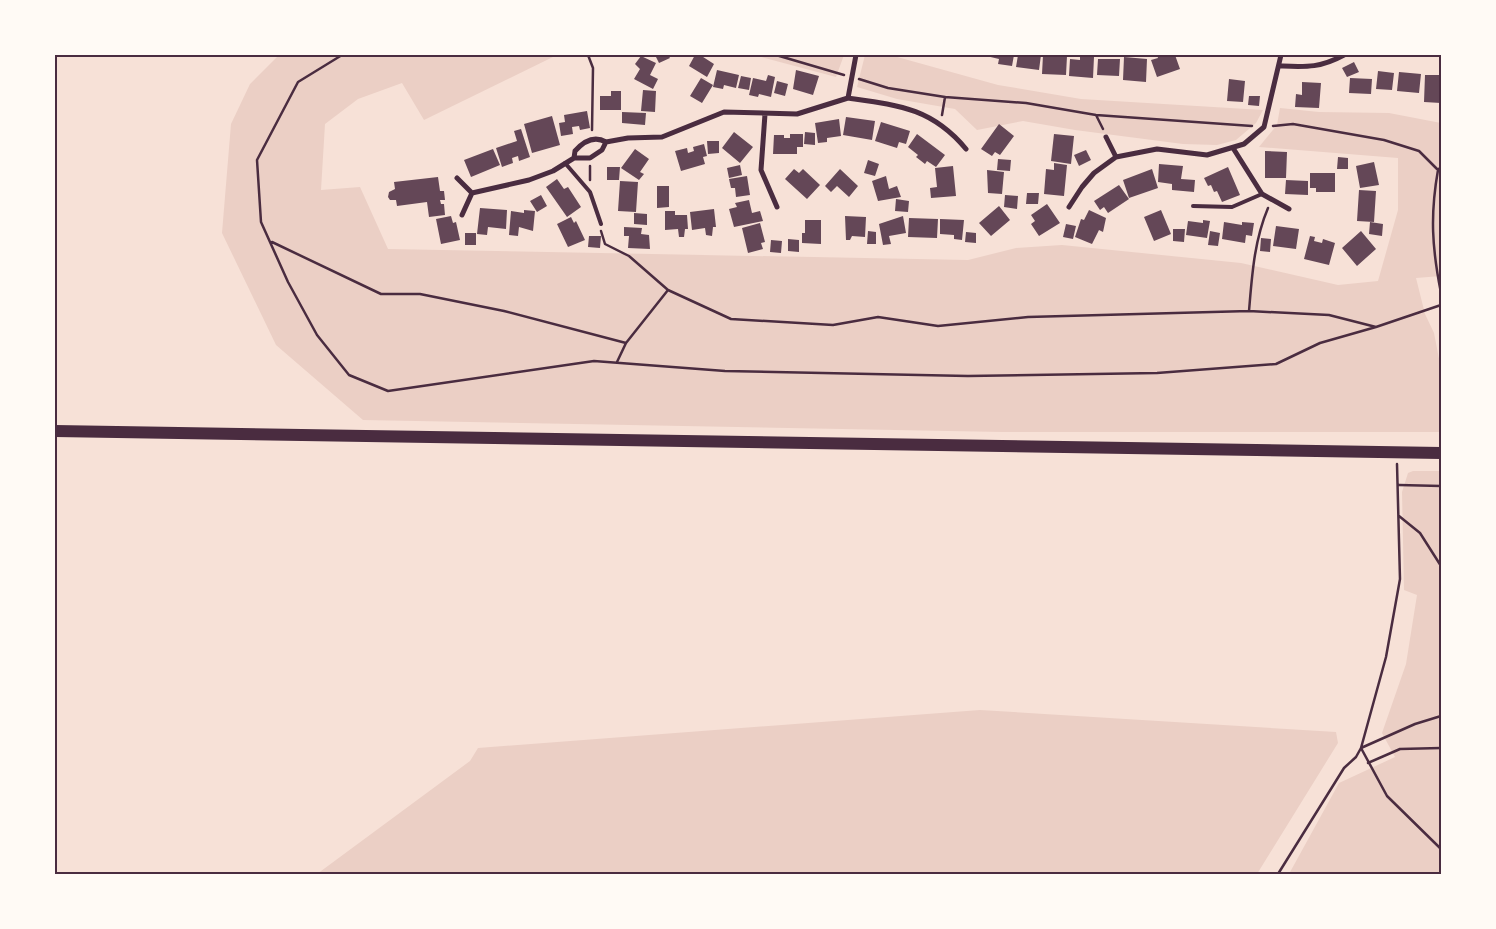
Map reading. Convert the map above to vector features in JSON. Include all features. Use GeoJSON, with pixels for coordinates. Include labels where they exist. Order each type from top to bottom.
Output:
{"type":"FeatureCollection","features":[{"type":"Feature","properties":{"kind":"main road"},"geometry":{"type":"LineString","coordinates":[[55,431],[1441,453]]}},
{"type":"Feature","properties":{"kind":"street"},"geometry":{"type":"LineString","coordinates":[[848,98],[856,55]]}},
{"type":"Feature","properties":{"kind":"street"},"geometry":{"type":"LineString","coordinates":[[1069,208],[1082,187],[1094,173],[1116,157],[1156,149],[1207,155],[1244,144],[1264,127],[1280,66],[1281,55]]}},
{"type":"Feature","properties":{"kind":"street"},"geometry":{"type":"LineString","coordinates":[[1280,66],[1316,66],[1327,64],[1344,55]]}},
{"type":"Feature","properties":{"kind":"street"},"geometry":{"type":"LineString","coordinates":[[574,158],[575,151],[580,145],[591,140],[601,139],[606,142],[628,138],[662,137],[724,112],[796,114],[848,98],[916,112],[940,122],[966,149]]}},
{"type":"Feature","properties":{"kind":"street"},"geometry":{"type":"LineString","coordinates":[[765,114],[761,170],[777,207]]}},
{"type":"Feature","properties":{"kind":"street"},"geometry":{"type":"LineString","coordinates":[[1106,137],[1116,157]]}},
{"type":"Feature","properties":{"kind":"street"},"geometry":{"type":"LineString","coordinates":[[472,193],[529,180],[553,171],[574,158],[590,158],[602,150],[606,142]]}},
{"type":"Feature","properties":{"kind":"street"},"geometry":{"type":"LineString","coordinates":[[1232,148],[1262,194],[1289,209]]}},
{"type":"Feature","properties":{"kind":"street"},"geometry":{"type":"LineString","coordinates":[[457,178],[472,193]]}},
{"type":"Feature","properties":{"kind":"street"},"geometry":{"type":"LineString","coordinates":[[462,215],[472,193]]}},
{"type":"Feature","properties":{"kind":"lane"},"geometry":{"type":"LineString","coordinates":[[565,163],[590,192],[601,224]]}},
{"type":"Feature","properties":{"kind":"lane"},"geometry":{"type":"LineString","coordinates":[[1193,206],[1232,207],[1262,194]]}},
{"type":"Feature","properties":{"kind":"path"},"geometry":{"type":"LineString","coordinates":[[342,55],[298,82],[258,160],[261,222],[272,242],[288,282],[316,335],[349,375],[388,391],[594,361],[725,371],[968,376],[1157,373],[1276,364],[1320,344],[1441,305]]}},
{"type":"Feature","properties":{"kind":"path"},"geometry":{"type":"LineString","coordinates":[[588,55],[593,68],[594,114],[591,140]]}},
{"type":"Feature","properties":{"kind":"path"},"geometry":{"type":"LineString","coordinates":[[776,55],[888,88],[945,96],[1026,103],[1096,115],[1264,127],[1293,124],[1384,140],[1419,151],[1438,170]]}},
{"type":"Feature","properties":{"kind":"path"},"geometry":{"type":"LineString","coordinates":[[941,117],[945,96]]}},
{"type":"Feature","properties":{"kind":"path"},"geometry":{"type":"LineString","coordinates":[[1096,115],[1106,137]]}},
{"type":"Feature","properties":{"kind":"path"},"geometry":{"type":"LineString","coordinates":[[590,158],[590,192]]}},
{"type":"Feature","properties":{"kind":"path"},"geometry":{"type":"LineString","coordinates":[[1441,167],[1438,170],[1432,203],[1433,253],[1441,293]]}},
{"type":"Feature","properties":{"kind":"path"},"geometry":{"type":"LineString","coordinates":[[1249,312],[1253,263],[1260,226],[1271,199]]}},
{"type":"Feature","properties":{"kind":"path"},"geometry":{"type":"LineString","coordinates":[[601,224],[605,244],[630,256],[668,290],[731,319],[833,325],[878,317],[938,326],[1028,317],[1249,312],[1329,315],[1376,327]]}},
{"type":"Feature","properties":{"kind":"path"},"geometry":{"type":"LineString","coordinates":[[272,242],[381,294],[420,294],[504,311],[626,343]]}},
{"type":"Feature","properties":{"kind":"path"},"geometry":{"type":"LineString","coordinates":[[617,362],[626,343],[668,290]]}},
{"type":"Feature","properties":{"kind":"path"},"geometry":{"type":"LineString","coordinates":[[1278,874],[1344,768],[1356,757],[1361,748],[1386,656],[1400,579],[1399,486],[1396,453]]}},
{"type":"Feature","properties":{"kind":"path"},"geometry":{"type":"LineString","coordinates":[[1399,486],[1441,486]]}},
{"type":"Feature","properties":{"kind":"path"},"geometry":{"type":"LineString","coordinates":[[1399,516],[1420,533],[1441,566]]}},
{"type":"Feature","properties":{"kind":"path"},"geometry":{"type":"LineString","coordinates":[[1361,748],[1415,724],[1441,716]]}},
{"type":"Feature","properties":{"kind":"path"},"geometry":{"type":"LineString","coordinates":[[1361,748],[1387,796],[1441,849]]}},
{"type":"Feature","properties":{"kind":"path"},"geometry":{"type":"LineString","coordinates":[[1368,764],[1400,749],[1441,748]]}},
{"type":"Feature","properties":{"kind":"shaded area"},"geometry":{"type":"Polygon","coordinates":[[[279,55],[557,55],[424,120],[402,83],[358,99],[325,124],[321,190],[360,187],[388,249],[968,260],[1016,248],[1062,245],[1241,263],[1338,285],[1378,281],[1398,210],[1398,158],[1259,147],[1277,125],[1280,108],[1319,112],[1389,113],[1441,123],[1441,276],[1416,278],[1425,314],[1434,333],[1441,369],[1441,432],[1002,432],[363,420],[276,345],[222,233],[231,124],[250,84],[279,55]]]}},
{"type":"Feature","properties":{"kind":"shaded area"},"geometry":{"type":"Polygon","coordinates":[[[754,55],[844,55],[836,77],[754,55]]]}},
{"type":"Feature","properties":{"kind":"shaded area"},"geometry":{"type":"Polygon","coordinates":[[[865,55],[890,55],[998,85],[1081,99],[1263,110],[1256,123],[1236,140],[1217,145],[1183,144],[1075,130],[1023,121],[977,130],[955,109],[897,99],[857,87],[865,55]]]}},
{"type":"Feature","properties":{"kind":"shaded area"},"geometry":{"type":"Polygon","coordinates":[[[1413,471],[1441,471],[1441,874],[1289,874],[1339,783],[1395,757],[1382,733],[1406,664],[1417,595],[1404,590],[1402,492],[1408,473],[1413,471]]]}},
{"type":"Feature","properties":{"kind":"shaded area"},"geometry":{"type":"Polygon","coordinates":[[[980,710],[1336,732],[1338,743],[1257,874],[317,874],[470,761],[478,748],[980,710]]]}},
{"type":"Feature","properties":{"kind":"building"},"geometry":{"type":"Polygon","coordinates":[[[655,55],[668,55],[670,58],[659,63],[655,55]]]}},
{"type":"Feature","properties":{"kind":"building"},"geometry":{"type":"Polygon","coordinates":[[[695,55],[700,55],[714,64],[707,77],[689,66],[695,55]]]}},
{"type":"Feature","properties":{"kind":"building"},"geometry":{"type":"Polygon","coordinates":[[[982,55],[1014,55],[1012,66],[998,64],[999,59],[982,55]]]}},
{"type":"Feature","properties":{"kind":"building"},"geometry":{"type":"Polygon","coordinates":[[[1018,55],[1041,55],[1039,70],[1016,67],[1018,55]]]}},
{"type":"Feature","properties":{"kind":"building"},"geometry":{"type":"Polygon","coordinates":[[[1043,55],[1067,56],[1066,75],[1042,74],[1043,55]]]}},
{"type":"Feature","properties":{"kind":"building"},"geometry":{"type":"Polygon","coordinates":[[[1157,55],[1175,55],[1180,69],[1157,77],[1151,60],[1158,58],[1157,55]]]}},
{"type":"Feature","properties":{"kind":"building"},"geometry":{"type":"Polygon","coordinates":[[[641,56],[656,63],[650,75],[658,79],[653,89],[634,79],[640,69],[635,64],[641,56]]]}},
{"type":"Feature","properties":{"kind":"building"},"geometry":{"type":"Polygon","coordinates":[[[1080,56],[1094,57],[1093,78],[1069,76],[1070,59],[1080,60],[1080,56]]]}},
{"type":"Feature","properties":{"kind":"building"},"geometry":{"type":"Polygon","coordinates":[[[1124,57],[1147,59],[1146,82],[1123,80],[1124,57]]]}},
{"type":"Feature","properties":{"kind":"building"},"geometry":{"type":"Polygon","coordinates":[[[1098,59],[1120,59],[1119,76],[1097,75],[1098,59]]]}},
{"type":"Feature","properties":{"kind":"building"},"geometry":{"type":"Polygon","coordinates":[[[1354,62],[1359,72],[1347,77],[1342,68],[1354,62]]]}},
{"type":"Feature","properties":{"kind":"building"},"geometry":{"type":"Polygon","coordinates":[[[717,70],[739,75],[736,88],[724,85],[723,89],[713,87],[717,70]]]}},
{"type":"Feature","properties":{"kind":"building"},"geometry":{"type":"Polygon","coordinates":[[[796,70],[819,76],[813,95],[793,89],[796,70]]]}},
{"type":"Feature","properties":{"kind":"building"},"geometry":{"type":"Polygon","coordinates":[[[1378,71],[1394,73],[1392,90],[1376,89],[1378,71]]]}},
{"type":"Feature","properties":{"kind":"building"},"geometry":{"type":"Polygon","coordinates":[[[1399,72],[1421,74],[1419,93],[1397,91],[1399,72]]]}},
{"type":"Feature","properties":{"kind":"building"},"geometry":{"type":"Polygon","coordinates":[[[768,75],[775,77],[771,97],[759,94],[758,97],[749,95],[753,78],[766,81],[768,75]]]}},
{"type":"Feature","properties":{"kind":"building"},"geometry":{"type":"Polygon","coordinates":[[[1425,75],[1441,75],[1441,103],[1424,102],[1425,75]]]}},
{"type":"Feature","properties":{"kind":"building"},"geometry":{"type":"Polygon","coordinates":[[[741,76],[751,78],[749,90],[738,88],[741,76]]]}},
{"type":"Feature","properties":{"kind":"building"},"geometry":{"type":"Polygon","coordinates":[[[701,78],[713,85],[702,103],[690,96],[701,78]]]}},
{"type":"Feature","properties":{"kind":"building"},"geometry":{"type":"Polygon","coordinates":[[[1350,78],[1372,79],[1371,94],[1349,93],[1350,78]]]}},
{"type":"Feature","properties":{"kind":"building"},"geometry":{"type":"Polygon","coordinates":[[[1229,79],[1245,81],[1243,102],[1227,101],[1229,79]]]}},
{"type":"Feature","properties":{"kind":"building"},"geometry":{"type":"Polygon","coordinates":[[[777,81],[788,84],[785,96],[774,93],[777,81]]]}},
{"type":"Feature","properties":{"kind":"building"},"geometry":{"type":"Polygon","coordinates":[[[1302,82],[1321,83],[1319,108],[1295,107],[1296,94],[1302,95],[1302,82]]]}},
{"type":"Feature","properties":{"kind":"building"},"geometry":{"type":"Polygon","coordinates":[[[643,90],[656,91],[655,112],[641,111],[643,90]]]}},
{"type":"Feature","properties":{"kind":"building"},"geometry":{"type":"Polygon","coordinates":[[[611,91],[621,91],[621,110],[600,110],[600,96],[611,96],[611,91]]]}},
{"type":"Feature","properties":{"kind":"building"},"geometry":{"type":"Polygon","coordinates":[[[1249,96],[1260,96],[1259,106],[1248,105],[1249,96]]]}},
{"type":"Feature","properties":{"kind":"building"},"geometry":{"type":"Polygon","coordinates":[[[587,111],[590,128],[580,130],[579,126],[572,127],[573,134],[561,136],[559,123],[565,122],[564,115],[587,111]]]}},
{"type":"Feature","properties":{"kind":"building"},"geometry":{"type":"Polygon","coordinates":[[[622,112],[646,113],[645,125],[622,123],[622,112]]]}},
{"type":"Feature","properties":{"kind":"building"},"geometry":{"type":"Polygon","coordinates":[[[552,116],[560,145],[532,153],[524,124],[552,116]]]}},
{"type":"Feature","properties":{"kind":"building"},"geometry":{"type":"Polygon","coordinates":[[[846,117],[875,121],[872,140],[843,135],[846,117]]]}},
{"type":"Feature","properties":{"kind":"building"},"geometry":{"type":"Polygon","coordinates":[[[839,119],[841,136],[827,138],[827,142],[818,143],[815,123],[839,119]]]}},
{"type":"Feature","properties":{"kind":"building"},"geometry":{"type":"Polygon","coordinates":[[[881,122],[910,131],[906,144],[899,142],[897,148],[875,141],[881,122]]]}},
{"type":"Feature","properties":{"kind":"building"},"geometry":{"type":"Polygon","coordinates":[[[999,124],[1014,136],[1000,155],[995,152],[992,156],[981,149],[999,124]]]}},
{"type":"Feature","properties":{"kind":"building"},"geometry":{"type":"Polygon","coordinates":[[[521,129],[530,157],[519,161],[518,156],[512,158],[513,163],[502,167],[496,148],[517,141],[514,131],[521,129]]]}},
{"type":"Feature","properties":{"kind":"building"},"geometry":{"type":"Polygon","coordinates":[[[734,132],[753,147],[740,163],[722,148],[734,132]]]}},
{"type":"Feature","properties":{"kind":"building"},"geometry":{"type":"Polygon","coordinates":[[[805,132],[815,133],[815,145],[804,144],[805,132]]]}},
{"type":"Feature","properties":{"kind":"building"},"geometry":{"type":"Polygon","coordinates":[[[790,134],[803,134],[803,147],[797,147],[797,154],[773,154],[774,135],[784,135],[784,138],[790,138],[790,134]]]}},
{"type":"Feature","properties":{"kind":"building"},"geometry":{"type":"Polygon","coordinates":[[[917,134],[945,155],[936,167],[927,161],[925,164],[908,147],[917,134]]]}},
{"type":"Feature","properties":{"kind":"building"},"geometry":{"type":"Polygon","coordinates":[[[1054,134],[1074,136],[1071,164],[1051,161],[1054,134]]]}},
{"type":"Feature","properties":{"kind":"building"},"geometry":{"type":"Polygon","coordinates":[[[707,141],[719,141],[719,153],[708,154],[707,141]]]}},
{"type":"Feature","properties":{"kind":"building"},"geometry":{"type":"Polygon","coordinates":[[[704,144],[707,156],[703,157],[705,164],[681,171],[675,151],[687,148],[688,153],[694,151],[693,147],[704,144]]]}},
{"type":"Feature","properties":{"kind":"building"},"geometry":{"type":"Polygon","coordinates":[[[493,149],[500,165],[471,177],[464,160],[493,149]]]}},
{"type":"Feature","properties":{"kind":"building"},"geometry":{"type":"Polygon","coordinates":[[[635,149],[649,159],[640,172],[644,174],[639,180],[621,168],[635,149]]]}},
{"type":"Feature","properties":{"kind":"building"},"geometry":{"type":"Polygon","coordinates":[[[1086,150],[1091,160],[1079,166],[1074,155],[1086,150]]]}},
{"type":"Feature","properties":{"kind":"building"},"geometry":{"type":"Polygon","coordinates":[[[1265,151],[1287,152],[1286,178],[1265,178],[1265,151]]]}},
{"type":"Feature","properties":{"kind":"building"},"geometry":{"type":"Polygon","coordinates":[[[1338,157],[1348,158],[1348,169],[1337,169],[1338,157]]]}},
{"type":"Feature","properties":{"kind":"building"},"geometry":{"type":"Polygon","coordinates":[[[998,159],[1011,160],[1010,171],[997,170],[998,159]]]}},
{"type":"Feature","properties":{"kind":"building"},"geometry":{"type":"Polygon","coordinates":[[[868,160],[879,164],[875,176],[864,173],[868,160]]]}},
{"type":"Feature","properties":{"kind":"building"},"geometry":{"type":"Polygon","coordinates":[[[1374,162],[1379,185],[1360,188],[1356,166],[1374,162]]]}},
{"type":"Feature","properties":{"kind":"building"},"geometry":{"type":"Polygon","coordinates":[[[1054,163],[1067,165],[1064,196],[1044,194],[1046,169],[1054,170],[1054,163]]]}},
{"type":"Feature","properties":{"kind":"building"},"geometry":{"type":"Polygon","coordinates":[[[1159,164],[1183,166],[1181,179],[1195,180],[1194,192],[1172,190],[1172,184],[1158,182],[1159,164]]]}},
{"type":"Feature","properties":{"kind":"building"},"geometry":{"type":"Polygon","coordinates":[[[740,165],[742,175],[729,178],[727,168],[740,165]]]}},
{"type":"Feature","properties":{"kind":"building"},"geometry":{"type":"Polygon","coordinates":[[[953,166],[956,196],[931,198],[930,188],[937,187],[935,168],[953,166]]]}},
{"type":"Feature","properties":{"kind":"building"},"geometry":{"type":"Polygon","coordinates":[[[607,167],[620,167],[619,180],[607,180],[607,167]]]}},
{"type":"Feature","properties":{"kind":"building"},"geometry":{"type":"Polygon","coordinates":[[[1228,167],[1240,195],[1222,202],[1217,191],[1214,192],[1211,185],[1208,186],[1204,178],[1228,167]]]}},
{"type":"Feature","properties":{"kind":"building"},"geometry":{"type":"Polygon","coordinates":[[[794,169],[799,173],[803,169],[820,185],[807,199],[785,179],[794,169]]]}},
{"type":"Feature","properties":{"kind":"building"},"geometry":{"type":"Polygon","coordinates":[[[840,169],[858,186],[849,197],[837,186],[831,192],[825,186],[840,169]]]}},
{"type":"Feature","properties":{"kind":"building"},"geometry":{"type":"Polygon","coordinates":[[[1152,169],[1158,188],[1129,198],[1123,180],[1152,169]]]}},
{"type":"Feature","properties":{"kind":"building"},"geometry":{"type":"Polygon","coordinates":[[[987,170],[1004,172],[1002,194],[988,193],[987,170]]]}},
{"type":"Feature","properties":{"kind":"building"},"geometry":{"type":"Polygon","coordinates":[[[1310,173],[1335,173],[1335,192],[1316,192],[1316,188],[1310,188],[1310,173]]]}},
{"type":"Feature","properties":{"kind":"building"},"geometry":{"type":"Polygon","coordinates":[[[747,176],[750,195],[736,197],[735,188],[731,188],[729,179],[747,176]]]}},
{"type":"Feature","properties":{"kind":"building"},"geometry":{"type":"Polygon","coordinates":[[[886,176],[889,189],[897,186],[901,197],[878,201],[872,181],[886,176]]]}},
{"type":"Feature","properties":{"kind":"building"},"geometry":{"type":"Polygon","coordinates":[[[438,177],[440,191],[444,191],[445,200],[440,200],[441,204],[444,204],[445,215],[429,217],[427,202],[397,206],[396,200],[390,200],[388,197],[389,192],[395,189],[394,182],[438,177]]]}},
{"type":"Feature","properties":{"kind":"building"},"geometry":{"type":"Polygon","coordinates":[[[557,179],[564,189],[568,187],[581,207],[567,217],[546,187],[557,179]]]}},
{"type":"Feature","properties":{"kind":"building"},"geometry":{"type":"Polygon","coordinates":[[[1286,180],[1308,181],[1308,195],[1285,194],[1286,180]]]}},
{"type":"Feature","properties":{"kind":"building"},"geometry":{"type":"Polygon","coordinates":[[[620,181],[638,182],[636,212],[618,211],[620,181]]]}},
{"type":"Feature","properties":{"kind":"building"},"geometry":{"type":"Polygon","coordinates":[[[1119,185],[1129,199],[1108,213],[1104,207],[1100,210],[1094,201],[1119,185]]]}},
{"type":"Feature","properties":{"kind":"building"},"geometry":{"type":"Polygon","coordinates":[[[657,186],[669,186],[669,207],[657,208],[657,186]]]}},
{"type":"Feature","properties":{"kind":"building"},"geometry":{"type":"Polygon","coordinates":[[[1359,190],[1376,191],[1374,222],[1357,221],[1359,190]]]}},
{"type":"Feature","properties":{"kind":"building"},"geometry":{"type":"Polygon","coordinates":[[[1027,193],[1039,193],[1038,204],[1026,204],[1027,193]]]}},
{"type":"Feature","properties":{"kind":"building"},"geometry":{"type":"Polygon","coordinates":[[[541,195],[547,206],[537,212],[530,201],[541,195]]]}},
{"type":"Feature","properties":{"kind":"building"},"geometry":{"type":"Polygon","coordinates":[[[1005,195],[1018,196],[1017,209],[1004,207],[1005,195]]]}},
{"type":"Feature","properties":{"kind":"building"},"geometry":{"type":"Polygon","coordinates":[[[896,199],[909,201],[908,212],[895,211],[896,199]]]}},
{"type":"Feature","properties":{"kind":"building"},"geometry":{"type":"Polygon","coordinates":[[[749,200],[752,213],[760,211],[763,221],[734,227],[729,209],[737,207],[735,203],[749,200]]]}},
{"type":"Feature","properties":{"kind":"building"},"geometry":{"type":"Polygon","coordinates":[[[1047,204],[1060,223],[1039,236],[1031,224],[1035,221],[1031,215],[1047,204]]]}},
{"type":"Feature","properties":{"kind":"building"},"geometry":{"type":"Polygon","coordinates":[[[999,206],[1010,220],[991,236],[979,223],[999,206]]]}},
{"type":"Feature","properties":{"kind":"building"},"geometry":{"type":"Polygon","coordinates":[[[480,208],[507,210],[506,229],[488,227],[487,235],[477,234],[480,208]]]}},
{"type":"Feature","properties":{"kind":"building"},"geometry":{"type":"Polygon","coordinates":[[[714,209],[716,227],[713,227],[712,236],[706,235],[705,228],[692,230],[690,212],[714,209]]]}},
{"type":"Feature","properties":{"kind":"building"},"geometry":{"type":"Polygon","coordinates":[[[524,210],[535,211],[533,231],[519,227],[518,236],[509,235],[511,211],[524,213],[524,210]]]}},
{"type":"Feature","properties":{"kind":"building"},"geometry":{"type":"Polygon","coordinates":[[[1089,210],[1106,218],[1103,232],[1099,230],[1092,244],[1075,237],[1081,219],[1084,220],[1089,210]]]}},
{"type":"Feature","properties":{"kind":"building"},"geometry":{"type":"Polygon","coordinates":[[[1161,210],[1171,234],[1154,241],[1144,217],[1161,210]]]}},
{"type":"Feature","properties":{"kind":"building"},"geometry":{"type":"Polygon","coordinates":[[[665,211],[675,211],[675,215],[687,215],[688,229],[685,229],[684,237],[679,237],[678,229],[665,230],[665,211]]]}},
{"type":"Feature","properties":{"kind":"building"},"geometry":{"type":"Polygon","coordinates":[[[634,213],[647,214],[647,225],[634,224],[634,213]]]}},
{"type":"Feature","properties":{"kind":"building"},"geometry":{"type":"Polygon","coordinates":[[[451,216],[453,223],[456,222],[460,240],[441,244],[436,219],[451,216]]]}},
{"type":"Feature","properties":{"kind":"building"},"geometry":{"type":"Polygon","coordinates":[[[845,216],[866,217],[865,237],[852,236],[850,240],[846,240],[845,216]]]}},
{"type":"Feature","properties":{"kind":"building"},"geometry":{"type":"Polygon","coordinates":[[[903,216],[906,233],[889,236],[891,244],[883,245],[879,224],[903,216]]]}},
{"type":"Feature","properties":{"kind":"building"},"geometry":{"type":"Polygon","coordinates":[[[571,217],[574,223],[576,221],[585,240],[568,247],[557,224],[571,217]]]}},
{"type":"Feature","properties":{"kind":"building"},"geometry":{"type":"Polygon","coordinates":[[[909,218],[938,219],[937,238],[908,237],[909,218]]]}},
{"type":"Feature","properties":{"kind":"building"},"geometry":{"type":"Polygon","coordinates":[[[940,219],[964,220],[962,240],[954,239],[954,235],[940,234],[940,219]]]}},
{"type":"Feature","properties":{"kind":"building"},"geometry":{"type":"Polygon","coordinates":[[[805,220],[821,220],[821,244],[802,243],[802,233],[805,233],[805,220]]]}},
{"type":"Feature","properties":{"kind":"building"},"geometry":{"type":"Polygon","coordinates":[[[1203,220],[1210,221],[1207,238],[1186,235],[1188,221],[1203,223],[1203,220]]]}},
{"type":"Feature","properties":{"kind":"building"},"geometry":{"type":"Polygon","coordinates":[[[1224,222],[1242,225],[1242,222],[1254,223],[1252,236],[1246,235],[1245,243],[1222,239],[1224,222]]]}},
{"type":"Feature","properties":{"kind":"building"},"geometry":{"type":"Polygon","coordinates":[[[1370,222],[1383,224],[1382,236],[1369,234],[1370,222]]]}},
{"type":"Feature","properties":{"kind":"building"},"geometry":{"type":"Polygon","coordinates":[[[760,223],[765,242],[761,243],[763,249],[748,253],[742,228],[760,223]]]}},
{"type":"Feature","properties":{"kind":"building"},"geometry":{"type":"Polygon","coordinates":[[[1066,224],[1076,226],[1073,239],[1063,237],[1066,224]]]}},
{"type":"Feature","properties":{"kind":"building"},"geometry":{"type":"Polygon","coordinates":[[[1276,226],[1299,229],[1296,249],[1273,246],[1276,226]]]}},
{"type":"Feature","properties":{"kind":"building"},"geometry":{"type":"Polygon","coordinates":[[[624,227],[642,228],[641,234],[649,235],[650,249],[628,248],[629,236],[624,236],[624,227]]]}},
{"type":"Feature","properties":{"kind":"building"},"geometry":{"type":"Polygon","coordinates":[[[1173,229],[1185,229],[1184,242],[1173,241],[1173,229]]]}},
{"type":"Feature","properties":{"kind":"building"},"geometry":{"type":"Polygon","coordinates":[[[868,231],[876,232],[876,244],[867,244],[868,231]]]}},
{"type":"Feature","properties":{"kind":"building"},"geometry":{"type":"Polygon","coordinates":[[[1210,231],[1220,233],[1218,246],[1208,245],[1210,231]]]}},
{"type":"Feature","properties":{"kind":"building"},"geometry":{"type":"Polygon","coordinates":[[[1361,231],[1376,249],[1357,266],[1342,248],[1361,231]]]}},
{"type":"Feature","properties":{"kind":"building"},"geometry":{"type":"Polygon","coordinates":[[[966,232],[976,233],[976,243],[965,242],[966,232]]]}},
{"type":"Feature","properties":{"kind":"building"},"geometry":{"type":"Polygon","coordinates":[[[465,233],[476,233],[476,245],[465,245],[465,233]]]}},
{"type":"Feature","properties":{"kind":"building"},"geometry":{"type":"Polygon","coordinates":[[[589,236],[601,236],[600,248],[588,247],[589,236]]]}},
{"type":"Feature","properties":{"kind":"building"},"geometry":{"type":"Polygon","coordinates":[[[1310,236],[1315,237],[1314,241],[1322,243],[1323,239],[1335,243],[1329,265],[1304,259],[1310,236]]]}},
{"type":"Feature","properties":{"kind":"building"},"geometry":{"type":"Polygon","coordinates":[[[1261,238],[1271,239],[1270,252],[1260,251],[1261,238]]]}},
{"type":"Feature","properties":{"kind":"building"},"geometry":{"type":"Polygon","coordinates":[[[788,239],[799,240],[799,252],[788,251],[788,239]]]}},
{"type":"Feature","properties":{"kind":"building"},"geometry":{"type":"Polygon","coordinates":[[[771,240],[782,241],[781,253],[770,252],[771,240]]]}}]}
